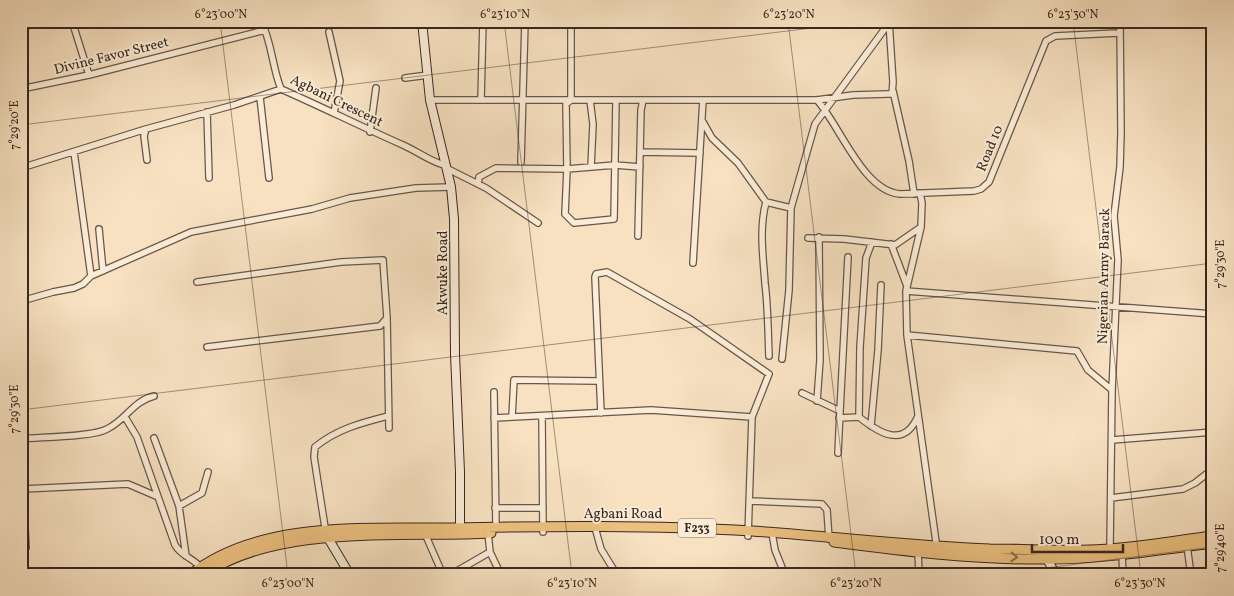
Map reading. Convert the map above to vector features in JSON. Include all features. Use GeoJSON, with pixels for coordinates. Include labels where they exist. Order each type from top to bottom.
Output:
{"type":"FeatureCollection","features":[{"type":"Feature","properties":{"kind":"main road","name":"Akwuke Road"},"geometry":{"type":"LineString","coordinates":[[422,21],[430,100],[451,187],[454,218],[459,531]]}},
{"type":"Feature","properties":{"kind":"main road","name":"Agbani Road"},"geometry":{"type":"LineString","coordinates":[[190,575],[204,572],[217,558],[258,541],[326,535],[644,526],[749,534]]}},
{"type":"Feature","properties":{"kind":"main road","name":"Agbani Road"},"geometry":{"type":"LineString","coordinates":[[543,529],[772,535],[937,549],[1046,554],[1122,555],[1213,543]]}},
{"type":"Feature","properties":{"kind":"main road","name":"Agbani Road"},"geometry":{"type":"LineString","coordinates":[[326,535],[426,536],[459,531]]}},
{"type":"Feature","properties":{"kind":"main road"},"geometry":{"type":"LineString","coordinates":[[326,535],[350,575]]}},
{"type":"Feature","properties":{"kind":"main road","name":"Agbani Road"},"geometry":{"type":"LineString","coordinates":[[1046,554],[1213,536]]}},
{"type":"Feature","properties":{"kind":"main road","name":"Agbani Road"},"geometry":{"type":"LineString","coordinates":[[830,539],[918,551],[937,549]]}},
{"type":"Feature","properties":{"kind":"main road"},"geometry":{"type":"LineString","coordinates":[[1046,554],[1056,575]]}},
{"type":"Feature","properties":{"kind":"street"},"geometry":{"type":"LineString","coordinates":[[21,28],[43,21]]}},
{"type":"Feature","properties":{"kind":"street"},"geometry":{"type":"LineString","coordinates":[[72,21],[90,75]]}},
{"type":"Feature","properties":{"kind":"street","name":"Divine Favor Street"},"geometry":{"type":"LineString","coordinates":[[21,89],[90,75],[263,25],[286,21]]}},
{"type":"Feature","properties":{"kind":"street"},"geometry":{"type":"LineString","coordinates":[[481,100],[483,21]]}},
{"type":"Feature","properties":{"kind":"street"},"geometry":{"type":"LineString","coordinates":[[521,162],[525,21]]}},
{"type":"Feature","properties":{"kind":"street"},"geometry":{"type":"LineString","coordinates":[[570,21],[571,100]]}},
{"type":"Feature","properties":{"kind":"street","name":"Nigerian Army Barack"},"geometry":{"type":"LineString","coordinates":[[1110,548],[1112,390],[1118,260],[1114,216],[1120,167],[1121,117],[1121,50],[1118,33],[1120,21]]}},
{"type":"Feature","properties":{"kind":"street"},"geometry":{"type":"LineString","coordinates":[[890,22],[893,91],[917,193],[922,203],[921,227],[907,288],[907,335],[937,549]]}},
{"type":"Feature","properties":{"kind":"street"},"geometry":{"type":"LineString","coordinates":[[782,359],[790,290],[791,208],[815,124],[836,98],[890,22]]}},
{"type":"Feature","properties":{"kind":"street","name":"Agbani Crescent"},"geometry":{"type":"LineString","coordinates":[[263,25],[281,88],[370,132],[405,146],[445,166],[508,201],[520,213],[538,224]]}},
{"type":"Feature","properties":{"kind":"street"},"geometry":{"type":"LineString","coordinates":[[329,32],[340,81],[334,113]]}},
{"type":"Feature","properties":{"kind":"street","name":"Road 10"},"geometry":{"type":"LineString","coordinates":[[817,100],[826,110],[874,183],[892,193],[974,191],[981,189],[989,182],[1046,41],[1054,36],[1118,33]]}},
{"type":"Feature","properties":{"kind":"street"},"geometry":{"type":"LineString","coordinates":[[405,78],[428,75]]}},
{"type":"Feature","properties":{"kind":"street"},"geometry":{"type":"LineString","coordinates":[[21,168],[146,129],[260,97],[281,88]]}},
{"type":"Feature","properties":{"kind":"street"},"geometry":{"type":"LineString","coordinates":[[370,132],[376,88]]}},
{"type":"Feature","properties":{"kind":"street"},"geometry":{"type":"LineString","coordinates":[[430,100],[817,100],[853,95],[888,94],[893,91]]}},
{"type":"Feature","properties":{"kind":"street"},"geometry":{"type":"LineString","coordinates":[[260,97],[270,178]]}},
{"type":"Feature","properties":{"kind":"street"},"geometry":{"type":"LineString","coordinates":[[571,100],[566,104],[567,169],[565,214],[574,223],[610,222],[614,219],[616,100]]}},
{"type":"Feature","properties":{"kind":"street"},"geometry":{"type":"LineString","coordinates":[[590,100],[593,124],[591,167]]}},
{"type":"Feature","properties":{"kind":"street"},"geometry":{"type":"LineString","coordinates":[[693,263],[703,100]]}},
{"type":"Feature","properties":{"kind":"street"},"geometry":{"type":"LineString","coordinates":[[638,236],[641,101]]}},
{"type":"Feature","properties":{"kind":"street"},"geometry":{"type":"LineString","coordinates":[[207,112],[209,178]]}},
{"type":"Feature","properties":{"kind":"street"},"geometry":{"type":"LineString","coordinates":[[703,122],[712,138],[738,163],[766,202],[791,208]]}},
{"type":"Feature","properties":{"kind":"street"},"geometry":{"type":"LineString","coordinates":[[146,129],[144,136],[147,160]]}},
{"type":"Feature","properties":{"kind":"street"},"geometry":{"type":"LineString","coordinates":[[74,152],[91,276]]}},
{"type":"Feature","properties":{"kind":"street"},"geometry":{"type":"LineString","coordinates":[[640,152],[700,153]]}},
{"type":"Feature","properties":{"kind":"street"},"geometry":{"type":"LineString","coordinates":[[478,184],[479,178],[496,168],[567,169],[615,165],[640,167]]}},
{"type":"Feature","properties":{"kind":"street"},"geometry":{"type":"LineString","coordinates":[[21,253],[23,301],[74,288],[83,284],[91,276],[197,230],[312,209],[350,198],[416,188],[451,187]]}},
{"type":"Feature","properties":{"kind":"street"},"geometry":{"type":"LineString","coordinates":[[766,202],[763,215],[761,248],[769,356]]}},
{"type":"Feature","properties":{"kind":"street"},"geometry":{"type":"LineString","coordinates":[[808,238],[819,237],[899,244],[921,227]]}},
{"type":"Feature","properties":{"kind":"street"},"geometry":{"type":"LineString","coordinates":[[100,229],[103,271]]}},
{"type":"Feature","properties":{"kind":"street"},"geometry":{"type":"LineString","coordinates":[[816,401],[820,360],[819,237]]}},
{"type":"Feature","properties":{"kind":"street"},"geometry":{"type":"LineString","coordinates":[[860,417],[860,347],[866,258],[872,242]]}},
{"type":"Feature","properties":{"kind":"street"},"geometry":{"type":"LineString","coordinates":[[891,244],[907,288]]}},
{"type":"Feature","properties":{"kind":"street"},"geometry":{"type":"LineString","coordinates":[[838,453],[848,257]]}},
{"type":"Feature","properties":{"kind":"street"},"geometry":{"type":"LineString","coordinates":[[197,282],[341,262],[382,260],[387,318],[389,428]]}},
{"type":"Feature","properties":{"kind":"street"},"geometry":{"type":"LineString","coordinates":[[601,413],[598,381],[595,277],[596,274],[607,272],[690,319],[767,371],[769,377],[752,418],[749,534]]}},
{"type":"Feature","properties":{"kind":"street"},"geometry":{"type":"LineString","coordinates":[[871,426],[878,350],[881,285]]}},
{"type":"Feature","properties":{"kind":"street"},"geometry":{"type":"LineString","coordinates":[[907,288],[1116,308],[1213,314]]}},
{"type":"Feature","properties":{"kind":"street"},"geometry":{"type":"LineString","coordinates":[[207,347],[380,326],[387,318]]}},
{"type":"Feature","properties":{"kind":"street"},"geometry":{"type":"LineString","coordinates":[[907,335],[1077,351],[1088,370],[1112,390]]}},
{"type":"Feature","properties":{"kind":"street"},"geometry":{"type":"LineString","coordinates":[[512,417],[514,380],[598,381]]}},
{"type":"Feature","properties":{"kind":"street"},"geometry":{"type":"LineString","coordinates":[[494,392],[495,508],[490,552],[501,575]]}},
{"type":"Feature","properties":{"kind":"street"},"geometry":{"type":"LineString","coordinates":[[802,393],[840,411]]}},
{"type":"Feature","properties":{"kind":"street"},"geometry":{"type":"LineString","coordinates":[[21,438],[105,431],[125,417],[140,401],[154,396]]}},
{"type":"Feature","properties":{"kind":"street"},"geometry":{"type":"LineString","coordinates":[[494,418],[651,410],[752,418]]}},
{"type":"Feature","properties":{"kind":"street"},"geometry":{"type":"LineString","coordinates":[[326,535],[314,456],[315,447],[328,436],[345,427],[388,416]]}},
{"type":"Feature","properties":{"kind":"street"},"geometry":{"type":"LineString","coordinates":[[542,416],[543,529]]}},
{"type":"Feature","properties":{"kind":"street"},"geometry":{"type":"LineString","coordinates":[[839,418],[860,417],[884,434],[894,436],[904,433],[913,426],[918,416]]}},
{"type":"Feature","properties":{"kind":"street"},"geometry":{"type":"LineString","coordinates":[[125,417],[136,437],[156,496],[176,545],[186,556],[195,560],[204,572]]}},
{"type":"Feature","properties":{"kind":"street"},"geometry":{"type":"LineString","coordinates":[[1112,440],[1213,432]]}},
{"type":"Feature","properties":{"kind":"street"},"geometry":{"type":"LineString","coordinates":[[154,438],[179,506],[186,556]]}},
{"type":"Feature","properties":{"kind":"street"},"geometry":{"type":"LineString","coordinates":[[21,466],[26,548],[21,552]]}},
{"type":"Feature","properties":{"kind":"street"},"geometry":{"type":"LineString","coordinates":[[1111,498],[1189,487],[1213,469]]}},
{"type":"Feature","properties":{"kind":"street"},"geometry":{"type":"LineString","coordinates":[[179,506],[202,493],[208,472]]}},
{"type":"Feature","properties":{"kind":"street"},"geometry":{"type":"LineString","coordinates":[[22,489],[128,484],[156,496]]}},
{"type":"Feature","properties":{"kind":"street"},"geometry":{"type":"LineString","coordinates":[[751,501],[822,504],[827,510],[830,539]]}},
{"type":"Feature","properties":{"kind":"street"},"geometry":{"type":"LineString","coordinates":[[495,508],[543,508]]}},
{"type":"Feature","properties":{"kind":"street"},"geometry":{"type":"LineString","coordinates":[[596,531],[602,549],[617,575]]}},
{"type":"Feature","properties":{"kind":"street"},"geometry":{"type":"LineString","coordinates":[[772,535],[785,575]]}},
{"type":"Feature","properties":{"kind":"street"},"geometry":{"type":"LineString","coordinates":[[426,536],[443,575]]}},
{"type":"Feature","properties":{"kind":"street"},"geometry":{"type":"LineString","coordinates":[[1187,546],[1190,575]]}},
{"type":"Feature","properties":{"kind":"street"},"geometry":{"type":"LineString","coordinates":[[918,551],[919,575]]}},
{"type":"Feature","properties":{"kind":"street"},"geometry":{"type":"LineString","coordinates":[[450,575],[490,552]]}},
{"type":"Feature","properties":{"kind":"street"},"geometry":{"type":"LineString","coordinates":[[1122,555],[1122,575]]}}]}
